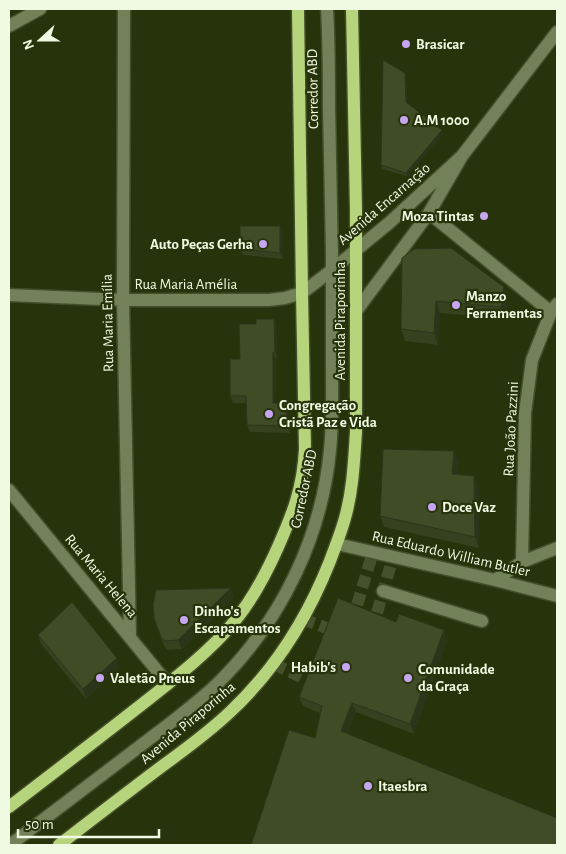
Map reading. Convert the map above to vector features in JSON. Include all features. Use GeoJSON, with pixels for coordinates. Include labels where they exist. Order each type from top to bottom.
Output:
{"type":"FeatureCollection","features":[{"type":"Feature","properties":{"kind":"main road"},"geometry":{"type":"LineString","coordinates":[[9,807],[80,754],[168,684],[219,638],[234,622],[263,579],[291,517],[301,486],[305,456],[298,9]]}},
{"type":"Feature","properties":{"kind":"main road","name":"Avenida Piraporinha"},"geometry":{"type":"LineString","coordinates":[[59,845],[199,738],[230,713],[254,688],[291,639],[322,582],[336,544],[345,518],[351,486],[356,432],[357,310],[352,9]]}},
{"type":"Feature","properties":{"kind":"street"},"geometry":{"type":"LineString","coordinates":[[9,26],[40,9]]}},
{"type":"Feature","properties":{"kind":"street","name":"Rua Maria Emília"},"geometry":{"type":"LineString","coordinates":[[124,9],[123,300],[130,636]]}},
{"type":"Feature","properties":{"kind":"street","name":"Corredor ABD"},"geometry":{"type":"LineString","coordinates":[[10,845],[199,701],[222,679],[244,655],[281,602],[296,574],[308,544],[326,482],[332,418],[332,270],[327,9]]}},
{"type":"Feature","properties":{"kind":"street","name":"Avenida Encarnação"},"geometry":{"type":"LineString","coordinates":[[357,310],[429,213],[462,156],[557,32]]}},
{"type":"Feature","properties":{"kind":"street","name":"Avenida Encarnação"},"geometry":{"type":"LineString","coordinates":[[302,292],[389,223],[462,156]]}},
{"type":"Feature","properties":{"kind":"street"},"geometry":{"type":"LineString","coordinates":[[429,213],[554,308]]}},
{"type":"Feature","properties":{"kind":"street","name":"Rua Maria Amélia"},"geometry":{"type":"LineString","coordinates":[[9,295],[123,300],[269,300],[285,298],[302,292]]}},
{"type":"Feature","properties":{"kind":"street","name":"Rua João Pazzini"},"geometry":{"type":"LineString","coordinates":[[522,562],[525,413],[532,360],[554,308]]}},
{"type":"Feature","properties":{"kind":"street","name":"Rua Maria Helena"},"geometry":{"type":"LineString","coordinates":[[9,490],[168,684]]}},
{"type":"Feature","properties":{"kind":"street","name":"Rua Eduardo William Butler"},"geometry":{"type":"LineString","coordinates":[[336,544],[557,596]]}},
{"type":"Feature","properties":{"kind":"street"},"geometry":{"type":"LineString","coordinates":[[495,580],[522,562],[557,548]]}},
{"type":"Feature","properties":{"kind":"street"},"geometry":{"type":"LineString","coordinates":[[383,590],[482,621]]}},
{"type":"Feature","properties":{"kind":"building","name":"A.M 1000"},"geometry":{"type":"Polygon","coordinates":[[[383,60],[405,73],[406,102],[442,130],[406,173],[381,165],[383,60]]]}},
{"type":"Feature","properties":{"kind":"building","name":"Auto Peças Gerha"},"geometry":{"type":"Polygon","coordinates":[[[240,226],[280,226],[280,253],[240,249],[240,226]]]}},
{"type":"Feature","properties":{"kind":"building","name":"Manzo Ferramentas"},"geometry":{"type":"Polygon","coordinates":[[[451,248],[504,287],[501,307],[436,301],[434,333],[401,329],[402,258],[414,249],[451,248]]]}},
{"type":"Feature","properties":{"kind":"building"},"geometry":{"type":"Polygon","coordinates":[[[256,319],[274,319],[273,403],[286,403],[287,426],[247,425],[246,396],[230,396],[230,359],[240,359],[239,324],[256,324],[256,319]]]}},
{"type":"Feature","properties":{"kind":"building","name":"Doce Vaz"},"geometry":{"type":"Polygon","coordinates":[[[383,449],[454,451],[452,474],[474,476],[475,537],[380,516],[383,449]]]}},
{"type":"Feature","properties":{"kind":"building","name":"Dinho's Escapamentos"},"geometry":{"type":"Polygon","coordinates":[[[231,588],[178,640],[165,641],[161,637],[154,618],[153,604],[156,590],[231,588]]]}},
{"type":"Feature","properties":{"kind":"building"},"geometry":{"type":"Polygon","coordinates":[[[338,598],[396,622],[399,614],[444,630],[410,724],[352,703],[341,731],[557,818],[557,845],[251,845],[289,730],[315,738],[322,706],[299,697],[338,598]]]}},
{"type":"Feature","properties":{"kind":"building"},"geometry":{"type":"Polygon","coordinates":[[[72,602],[117,658],[83,689],[38,635],[72,602]]]}},
{"type":"Feature","properties":{"kind":"tunnel"},"geometry":{"type":"LineString","coordinates":[[352,622],[373,552]]}},
{"type":"Feature","properties":{"kind":"tunnel"},"geometry":{"type":"LineString","coordinates":[[372,630],[393,557]]}},
{"type":"Feature","properties":{"kind":"tunnel"},"geometry":{"type":"LineString","coordinates":[[303,619],[342,634]]}},
{"type":"Feature","properties":{"kind":"tunnel"},"geometry":{"type":"LineString","coordinates":[[274,664],[321,687]]}},
{"type":"Feature","properties":{"kind":"place","name":"Brasicar"},"geometry":{"type":"Point","coordinates":[406,44]}},
{"type":"Feature","properties":{"kind":"place","name":"A.M 1000"},"geometry":{"type":"Point","coordinates":[404,120]}},
{"type":"Feature","properties":{"kind":"place","name":"Moza Tintas"},"geometry":{"type":"Point","coordinates":[484,216]}},
{"type":"Feature","properties":{"kind":"place","name":"Auto Peças Gerha"},"geometry":{"type":"Point","coordinates":[263,244]}},
{"type":"Feature","properties":{"kind":"place","name":"Manzo Ferramentas"},"geometry":{"type":"Point","coordinates":[456,305]}},
{"type":"Feature","properties":{"kind":"place","name":"Congregação Cristã Paz e Vida"},"geometry":{"type":"Point","coordinates":[269,414]}},
{"type":"Feature","properties":{"kind":"place","name":"Doce Vaz"},"geometry":{"type":"Point","coordinates":[432,507]}},
{"type":"Feature","properties":{"kind":"place","name":"Dinho's Escapamentos"},"geometry":{"type":"Point","coordinates":[184,620]}},
{"type":"Feature","properties":{"kind":"place","name":"Habib's"},"geometry":{"type":"Point","coordinates":[346,667]}},
{"type":"Feature","properties":{"kind":"place","name":"Valetão Pneus"},"geometry":{"type":"Point","coordinates":[100,678]}},
{"type":"Feature","properties":{"kind":"place","name":"Comunidade da Graça"},"geometry":{"type":"Point","coordinates":[408,678]}},
{"type":"Feature","properties":{"kind":"place","name":"Itaesbra"},"geometry":{"type":"Point","coordinates":[368,786]}}]}
